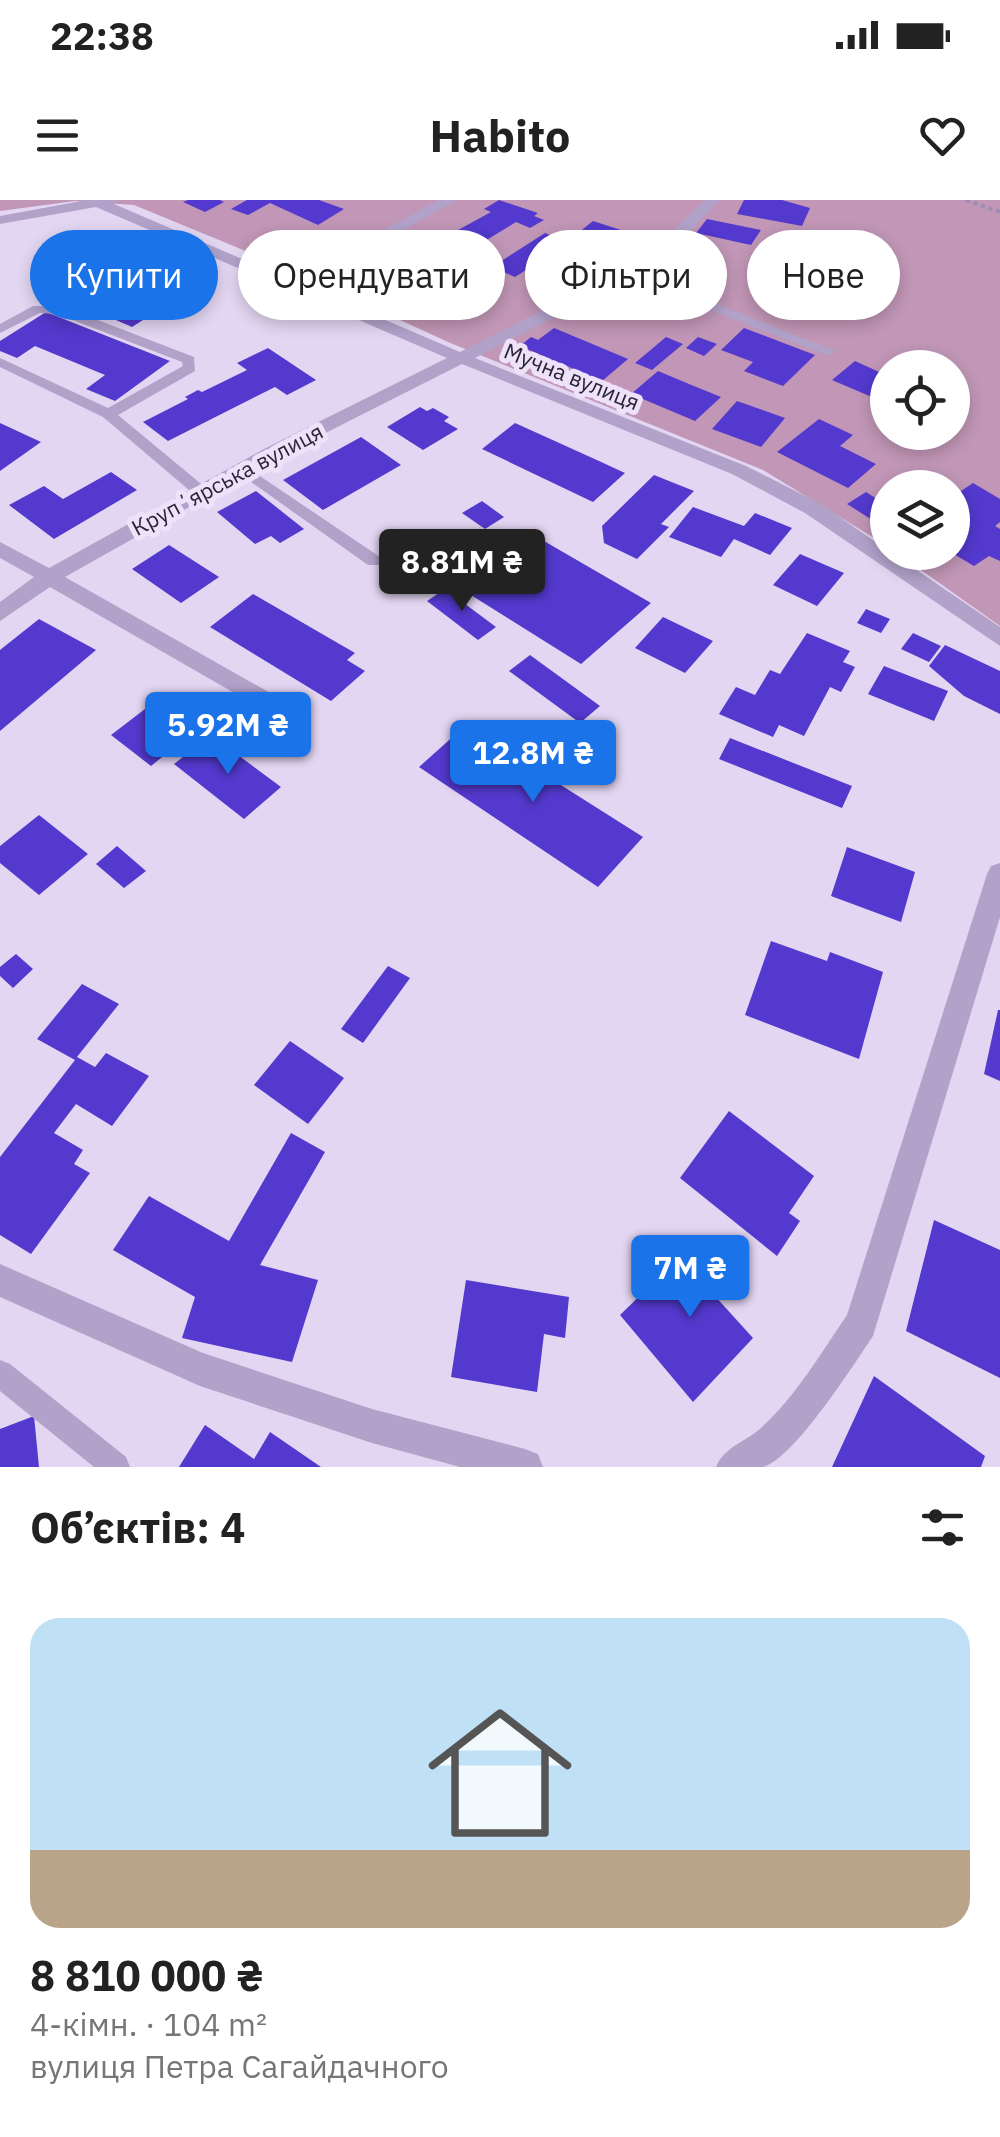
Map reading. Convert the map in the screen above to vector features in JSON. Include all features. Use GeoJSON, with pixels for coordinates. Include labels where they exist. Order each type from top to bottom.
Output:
{"type":"FeatureCollection","features":[{"type":"Feature","properties":{"kind":"street"},"geometry":{"type":"LineString","coordinates":[[395,230],[450,200]]}},
{"type":"Feature","properties":{"kind":"street","name":"Крупʼярська вулиця"},"geometry":{"type":"LineString","coordinates":[[683,230],[713,200]]}},
{"type":"Feature","properties":{"kind":"street"},"geometry":{"type":"LineString","coordinates":[[0,220],[102,201]]}},
{"type":"Feature","properties":{"kind":"street","name":"Мучна вулиця"},"geometry":{"type":"LineString","coordinates":[[102,201],[238,262]]}},
{"type":"Feature","properties":{"kind":"street","name":"Мучна вулиця"},"geometry":{"type":"LineString","coordinates":[[371,320],[768,485],[812,508],[1000,638]]}},
{"type":"Feature","properties":{"kind":"street","name":"Крупʼярська вулиця"},"geometry":{"type":"LineString","coordinates":[[0,613],[47,578],[242,469],[537,320]]}},
{"type":"Feature","properties":{"kind":"street"},"geometry":{"type":"LineString","coordinates":[[0,549],[296,718]]}},
{"type":"Feature","properties":{"kind":"street"},"geometry":{"type":"LineString","coordinates":[[734,1467],[774,1440],[823,1380],[860,1324],[1000,874]]}},
{"type":"Feature","properties":{"kind":"street"},"geometry":{"type":"LineString","coordinates":[[0,1280],[200,1369],[372,1426],[524,1467]]}},
{"type":"Feature","properties":{"kind":"lane"},"geometry":{"type":"LineString","coordinates":[[0,329],[38,309],[59,310],[190,360],[190,368],[108,414]]}},
{"type":"Feature","properties":{"kind":"lane"},"geometry":{"type":"LineString","coordinates":[[727,312],[830,352]]}},
{"type":"Feature","properties":{"kind":"lane"},"geometry":{"type":"LineString","coordinates":[[0,362],[108,414],[201,492]]}},
{"type":"Feature","properties":{"kind":"lane"},"geometry":{"type":"LineString","coordinates":[[242,469],[374,561]]}},
{"type":"Feature","properties":{"kind":"lane"},"geometry":{"type":"LineString","coordinates":[[0,1374],[116,1467]]}},
{"type":"Feature","properties":{"kind":"path"},"geometry":{"type":"LineString","coordinates":[[966,200],[1000,212]]}},
{"type":"Feature","properties":{"kind":"shaded area"},"geometry":{"type":"Polygon","coordinates":[[[0,200],[1000,200],[1000,626],[921,570],[970,570],[970,470],[870,470],[870,536],[763,470],[400,320],[505,320],[505,230],[238,230],[238,248],[218,240],[218,230],[195,230],[134,205],[75,201],[0,211],[0,200]]]}},
{"type":"Feature","properties":{"kind":"building"},"geometry":{"type":"Polygon","coordinates":[[[247,200],[319,200],[344,209],[318,225],[270,203],[248,215],[231,209],[247,200]]]}},
{"type":"Feature","properties":{"kind":"building"},"geometry":{"type":"Polygon","coordinates":[[[499,200],[538,213],[534,216],[544,220],[530,228],[516,222],[503,230],[458,230],[491,212],[484,209],[499,200]]]}},
{"type":"Feature","properties":{"kind":"building"},"geometry":{"type":"Polygon","coordinates":[[[744,200],[782,200],[810,208],[802,226],[737,214],[744,200]]]}},
{"type":"Feature","properties":{"kind":"building"},"geometry":{"type":"Polygon","coordinates":[[[183,202],[224,202],[205,212],[183,202]]]}},
{"type":"Feature","properties":{"kind":"building"},"geometry":{"type":"Polygon","coordinates":[[[707,219],[761,230],[747,230],[747,244],[727,240],[727,230],[698,230],[707,219]]]}},
{"type":"Feature","properties":{"kind":"building"},"geometry":{"type":"Polygon","coordinates":[[[593,221],[621,230],[582,230],[593,221]]]}},
{"type":"Feature","properties":{"kind":"building"},"geometry":{"type":"Polygon","coordinates":[[[525,246],[525,271],[515,277],[505,273],[505,259],[525,246]]]}},
{"type":"Feature","properties":{"kind":"building"},"geometry":{"type":"Polygon","coordinates":[[[33,320],[66,320],[170,361],[115,401],[86,389],[105,375],[35,346],[17,358],[0,351],[0,341],[33,320]]]}},
{"type":"Feature","properties":{"kind":"building"},"geometry":{"type":"Polygon","coordinates":[[[116,320],[143,320],[132,327],[116,320]]]}},
{"type":"Feature","properties":{"kind":"building"},"geometry":{"type":"Polygon","coordinates":[[[554,328],[628,359],[602,381],[520,346],[531,337],[538,340],[554,328]]]}},
{"type":"Feature","properties":{"kind":"building"},"geometry":{"type":"Polygon","coordinates":[[[744,328],[815,355],[783,386],[744,371],[753,362],[721,350],[744,328]]]}},
{"type":"Feature","properties":{"kind":"building"},"geometry":{"type":"Polygon","coordinates":[[[666,337],[683,344],[652,370],[635,363],[666,337]]]}},
{"type":"Feature","properties":{"kind":"building"},"geometry":{"type":"Polygon","coordinates":[[[698,337],[717,344],[704,356],[686,348],[698,337]]]}},
{"type":"Feature","properties":{"kind":"building"},"geometry":{"type":"Polygon","coordinates":[[[268,348],[316,380],[287,395],[275,387],[168,441],[143,422],[198,390],[202,392],[247,370],[237,363],[268,348]]]}},
{"type":"Feature","properties":{"kind":"building"},"geometry":{"type":"Polygon","coordinates":[[[855,361],[870,368],[870,396],[832,380],[855,361]]]}},
{"type":"Feature","properties":{"kind":"building"},"geometry":{"type":"Polygon","coordinates":[[[658,371],[721,397],[695,421],[631,394],[658,371]]]}},
{"type":"Feature","properties":{"kind":"building"},"geometry":{"type":"Polygon","coordinates":[[[737,401],[785,418],[761,447],[712,429],[737,401]]]}},
{"type":"Feature","properties":{"kind":"building"},"geometry":{"type":"Polygon","coordinates":[[[420,407],[427,411],[433,408],[449,417],[444,421],[458,429],[423,450],[387,427],[420,407]]]}},
{"type":"Feature","properties":{"kind":"building"},"geometry":{"type":"Polygon","coordinates":[[[819,419],[853,435],[840,446],[876,464],[848,488],[777,452],[819,419]]]}},
{"type":"Feature","properties":{"kind":"building"},"geometry":{"type":"Polygon","coordinates":[[[0,423],[41,442],[0,471],[0,423]]]}},
{"type":"Feature","properties":{"kind":"building"},"geometry":{"type":"Polygon","coordinates":[[[515,423],[625,473],[593,502],[482,449],[515,423]]]}},
{"type":"Feature","properties":{"kind":"building"},"geometry":{"type":"Polygon","coordinates":[[[361,437],[401,465],[323,510],[283,480],[361,437]]]}},
{"type":"Feature","properties":{"kind":"building"},"geometry":{"type":"Polygon","coordinates":[[[111,472],[137,490],[54,539],[9,505],[44,486],[63,499],[111,472]]]}},
{"type":"Feature","properties":{"kind":"building"},"geometry":{"type":"Polygon","coordinates":[[[654,475],[694,491],[661,524],[669,527],[637,559],[604,543],[602,526],[654,475]]]}},
{"type":"Feature","properties":{"kind":"building"},"geometry":{"type":"Polygon","coordinates":[[[973,483],[1000,499],[1000,522],[995,526],[1000,529],[1000,561],[989,556],[974,566],[970,564],[973,483]]]}},
{"type":"Feature","properties":{"kind":"building"},"geometry":{"type":"Polygon","coordinates":[[[256,491],[304,529],[280,543],[271,536],[255,544],[217,512],[256,491]]]}},
{"type":"Feature","properties":{"kind":"building"},"geometry":{"type":"Polygon","coordinates":[[[866,492],[870,495],[870,519],[847,504],[866,492]]]}},
{"type":"Feature","properties":{"kind":"building"},"geometry":{"type":"Polygon","coordinates":[[[482,501],[504,517],[485,529],[462,513],[482,501]]]}},
{"type":"Feature","properties":{"kind":"building"},"geometry":{"type":"Polygon","coordinates":[[[693,507],[744,526],[755,513],[792,528],[770,555],[734,539],[721,557],[669,537],[693,507]]]}},
{"type":"Feature","properties":{"kind":"building"},"geometry":{"type":"Polygon","coordinates":[[[525,530],[651,603],[581,664],[439,575],[443,572],[414,553],[435,538],[482,563],[525,530]]]}},
{"type":"Feature","properties":{"kind":"building"},"geometry":{"type":"Polygon","coordinates":[[[169,545],[219,577],[181,603],[132,569],[169,545]]]}},
{"type":"Feature","properties":{"kind":"building"},"geometry":{"type":"Polygon","coordinates":[[[800,554],[844,573],[817,606],[773,585],[800,554]]]}},
{"type":"Feature","properties":{"kind":"building"},"geometry":{"type":"Polygon","coordinates":[[[445,589],[496,627],[478,640],[427,601],[445,589]]]}},
{"type":"Feature","properties":{"kind":"building"},"geometry":{"type":"Polygon","coordinates":[[[253,594],[355,653],[347,660],[365,671],[331,701],[210,627],[253,594]]]}},
{"type":"Feature","properties":{"kind":"building"},"geometry":{"type":"Polygon","coordinates":[[[866,609],[890,619],[881,633],[857,623],[866,609]]]}},
{"type":"Feature","properties":{"kind":"building"},"geometry":{"type":"Polygon","coordinates":[[[663,617],[713,641],[685,673],[635,648],[663,617]]]}},
{"type":"Feature","properties":{"kind":"building"},"geometry":{"type":"Polygon","coordinates":[[[39,619],[96,650],[0,731],[0,650],[39,619]]]}},
{"type":"Feature","properties":{"kind":"building"},"geometry":{"type":"Polygon","coordinates":[[[807,633],[850,651],[843,662],[855,667],[841,692],[830,687],[804,736],[779,725],[773,737],[719,714],[736,687],[755,695],[770,670],[780,674],[807,633]]]}},
{"type":"Feature","properties":{"kind":"building"},"geometry":{"type":"Polygon","coordinates":[[[913,633],[941,646],[929,662],[901,649],[913,633]]]}},
{"type":"Feature","properties":{"kind":"building"},"geometry":{"type":"Polygon","coordinates":[[[945,645],[1000,671],[1000,714],[964,696],[929,666],[945,645]]]}},
{"type":"Feature","properties":{"kind":"building"},"geometry":{"type":"Polygon","coordinates":[[[530,655],[600,706],[580,723],[509,671],[530,655]]]}},
{"type":"Feature","properties":{"kind":"building"},"geometry":{"type":"Polygon","coordinates":[[[884,666],[948,691],[934,721],[868,694],[884,666]]]}},
{"type":"Feature","properties":{"kind":"building"},"geometry":{"type":"Polygon","coordinates":[[[162,696],[202,725],[151,766],[111,735],[162,696]]]}},
{"type":"Feature","properties":{"kind":"building"},"geometry":{"type":"Polygon","coordinates":[[[466,725],[643,837],[598,887],[419,767],[466,725]]]}},
{"type":"Feature","properties":{"kind":"building"},"geometry":{"type":"Polygon","coordinates":[[[211,735],[281,787],[244,819],[174,764],[211,735]]]}},
{"type":"Feature","properties":{"kind":"building"},"geometry":{"type":"Polygon","coordinates":[[[730,738],[852,786],[842,808],[719,759],[730,738]]]}},
{"type":"Feature","properties":{"kind":"building"},"geometry":{"type":"Polygon","coordinates":[[[39,815],[88,854],[39,895],[0,863],[0,846],[39,815]]]}},
{"type":"Feature","properties":{"kind":"building"},"geometry":{"type":"Polygon","coordinates":[[[117,846],[146,871],[124,888],[96,864],[117,846]]]}},
{"type":"Feature","properties":{"kind":"building"},"geometry":{"type":"Polygon","coordinates":[[[847,847],[915,872],[901,922],[831,896],[847,847]]]}},
{"type":"Feature","properties":{"kind":"building"},"geometry":{"type":"Polygon","coordinates":[[[771,941],[827,961],[830,952],[883,972],[859,1059],[745,1015],[771,941]]]}},
{"type":"Feature","properties":{"kind":"building"},"geometry":{"type":"Polygon","coordinates":[[[16,954],[33,969],[13,988],[0,976],[0,967],[16,954]]]}},
{"type":"Feature","properties":{"kind":"building"},"geometry":{"type":"Polygon","coordinates":[[[388,966],[410,978],[363,1043],[341,1029],[388,966]]]}},
{"type":"Feature","properties":{"kind":"building"},"geometry":{"type":"Polygon","coordinates":[[[82,984],[119,1004],[77,1057],[95,1067],[106,1053],[149,1076],[112,1126],[76,1104],[54,1133],[83,1150],[74,1164],[90,1173],[31,1254],[0,1235],[0,1157],[75,1060],[37,1039],[82,984]]]}},
{"type":"Feature","properties":{"kind":"building"},"geometry":{"type":"Polygon","coordinates":[[[1000,1010],[1000,1081],[984,1074],[1000,1010]]]}},
{"type":"Feature","properties":{"kind":"building"},"geometry":{"type":"Polygon","coordinates":[[[290,1041],[344,1078],[308,1124],[254,1085],[290,1041]]]}},
{"type":"Feature","properties":{"kind":"building"},"geometry":{"type":"Polygon","coordinates":[[[729,1111],[814,1176],[789,1213],[800,1221],[777,1256],[680,1178],[729,1111]]]}},
{"type":"Feature","properties":{"kind":"building"},"geometry":{"type":"Polygon","coordinates":[[[291,1133],[325,1152],[260,1265],[318,1280],[292,1362],[182,1338],[195,1297],[113,1250],[149,1196],[229,1241],[291,1133]]]}},
{"type":"Feature","properties":{"kind":"building"},"geometry":{"type":"Polygon","coordinates":[[[934,1220],[1000,1250],[1000,1378],[906,1331],[934,1220]]]}},
{"type":"Feature","properties":{"kind":"building"},"geometry":{"type":"Polygon","coordinates":[[[701,1236],[736,1273],[714,1295],[753,1338],[693,1402],[620,1315],[701,1236]]]}},
{"type":"Feature","properties":{"kind":"building"},"geometry":{"type":"Polygon","coordinates":[[[466,1280],[569,1297],[565,1338],[544,1334],[537,1392],[451,1377],[466,1280]]]}},
{"type":"Feature","properties":{"kind":"building"},"geometry":{"type":"Polygon","coordinates":[[[874,1376],[985,1456],[981,1467],[832,1467],[874,1376]]]}},
{"type":"Feature","properties":{"kind":"building"},"geometry":{"type":"Polygon","coordinates":[[[34,1416],[39,1467],[0,1467],[0,1429],[34,1416]]]}},
{"type":"Feature","properties":{"kind":"building"},"geometry":{"type":"Polygon","coordinates":[[[205,1425],[254,1459],[270,1432],[321,1467],[179,1467],[205,1425]]]}}]}
